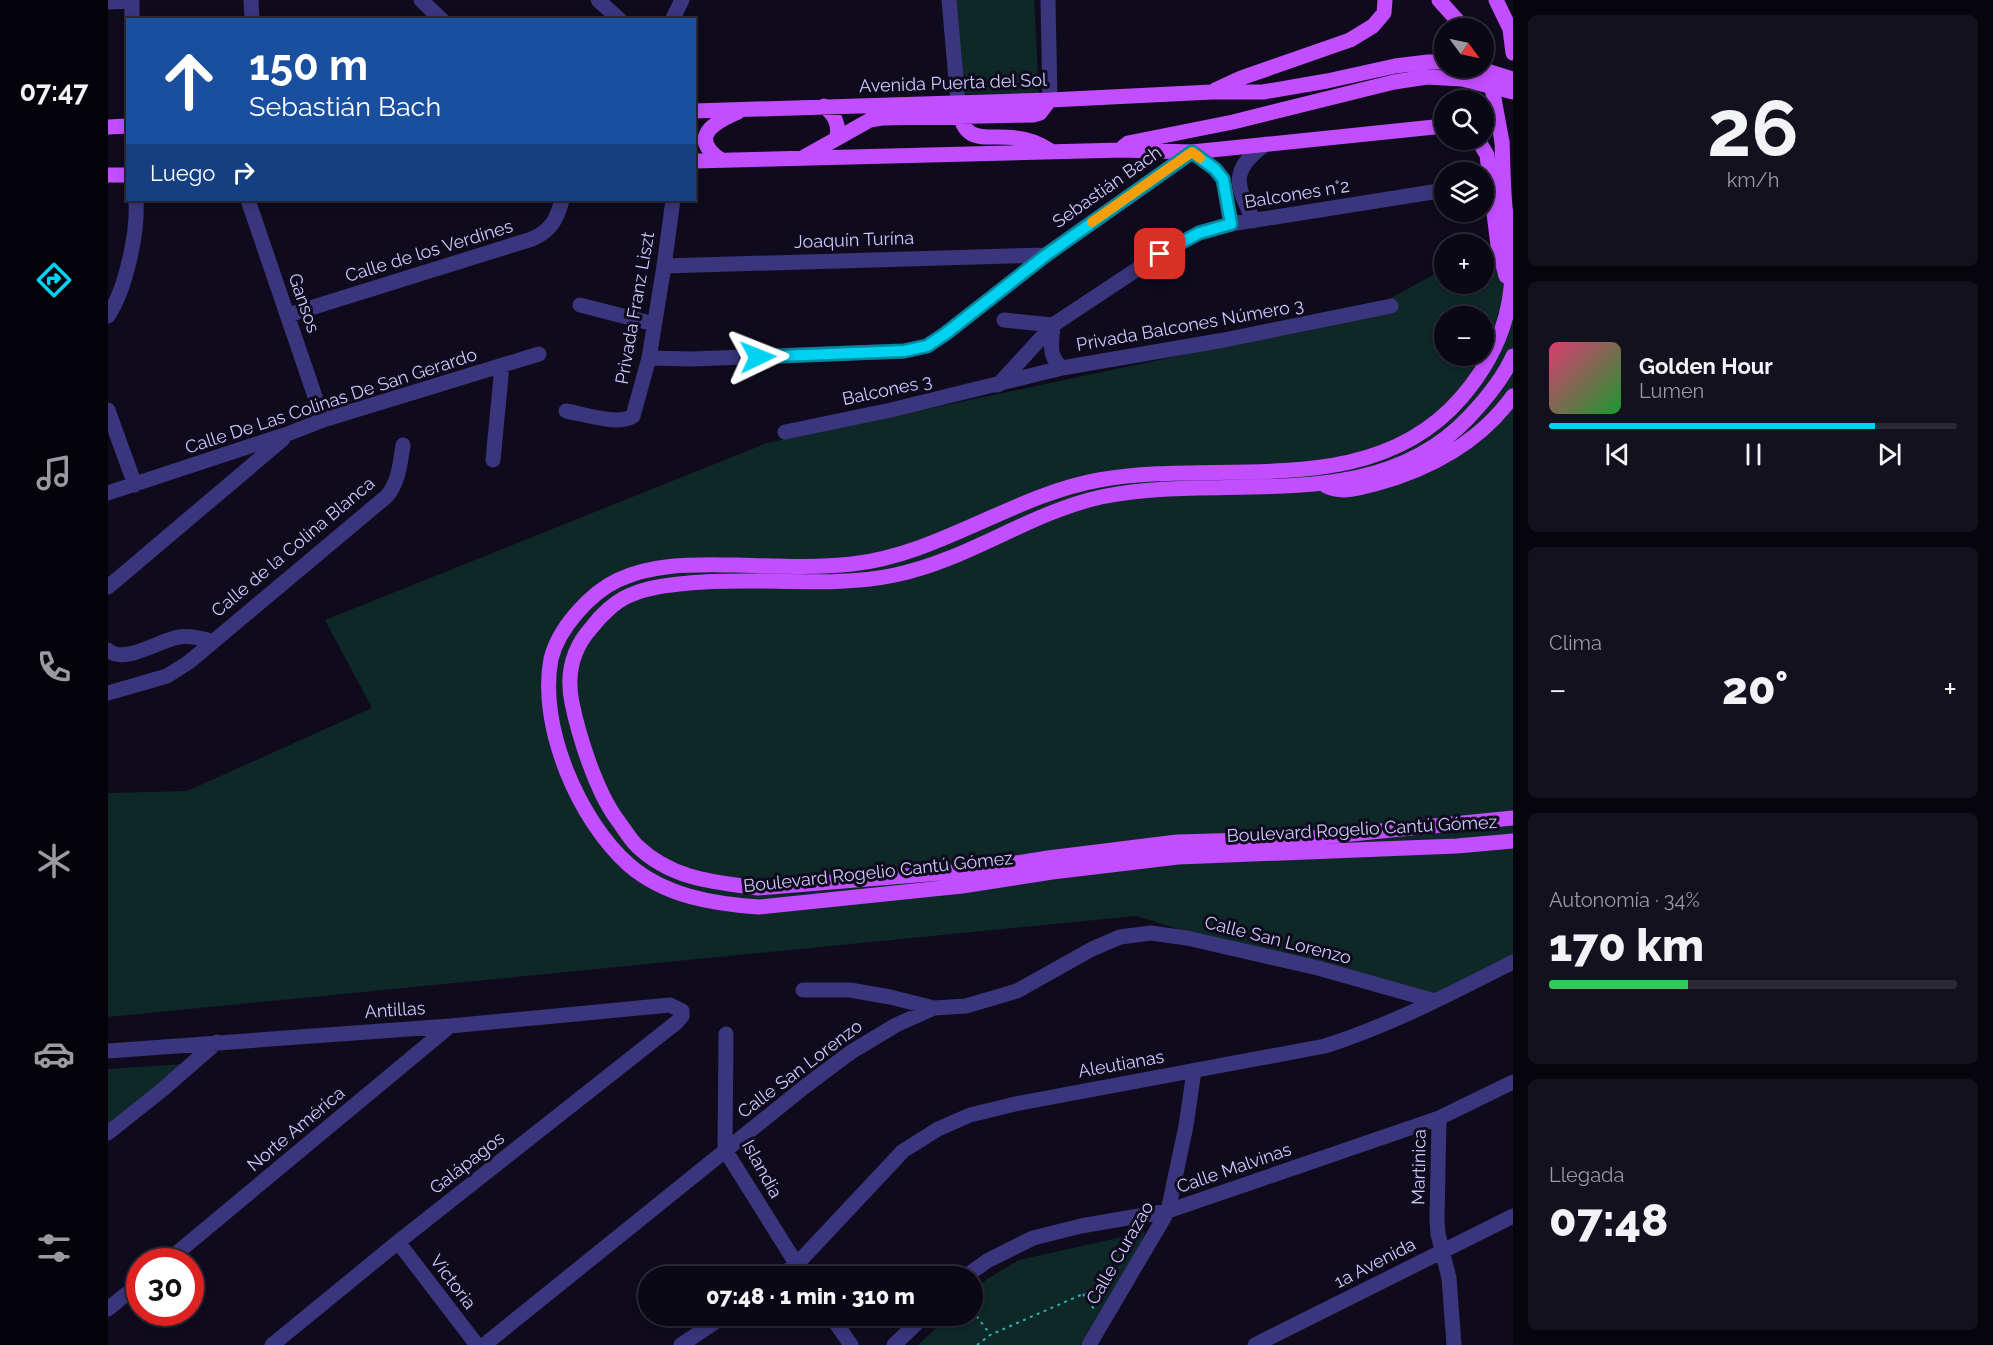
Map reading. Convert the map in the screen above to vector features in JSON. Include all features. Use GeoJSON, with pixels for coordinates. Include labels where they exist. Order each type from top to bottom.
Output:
{"type":"FeatureCollection","features":[{"type":"Feature","properties":{"kind":"main road"},"geometry":{"type":"LineString","coordinates":[[1212,92],[1241,78],[1350,40],[1373,26],[1383,13],[1385,0]]}},
{"type":"Feature","properties":{"kind":"main road"},"geometry":{"type":"LineString","coordinates":[[1439,0],[1455,18]]}},
{"type":"Feature","properties":{"kind":"main road"},"geometry":{"type":"LineString","coordinates":[[1497,1],[1511,22],[1513,52]]}},
{"type":"Feature","properties":{"kind":"main road","name":"Avenida Puerta del Sol"},"geometry":{"type":"LineString","coordinates":[[1050,100],[1212,92],[1263,92],[1395,66],[1434,62]]}},
{"type":"Feature","properties":{"kind":"main road"},"geometry":{"type":"LineString","coordinates":[[1494,73],[1513,79]]}},
{"type":"Feature","properties":{"kind":"main road"},"geometry":{"type":"LineString","coordinates":[[1122,150],[1133,141],[1233,122],[1394,82],[1427,77],[1462,79],[1513,92]]}},
{"type":"Feature","properties":{"kind":"main road","name":"Boulevard Rogelio Cantú Gómez"},"geometry":{"type":"LineString","coordinates":[[1488,78],[1502,142],[1505,205],[1512,265],[1511,291],[1504,326],[1474,384],[1448,413],[1424,433],[1371,458],[1318,468],[1170,473],[1100,479],[1062,489],[899,554],[854,564],[685,564],[649,570],[616,580],[584,604],[566,627],[552,654],[548,682],[552,727],[570,780],[597,829],[628,864],[653,881],[687,896],[728,905],[759,907],[951,888],[1052,872],[1178,857],[1457,846],[1513,841]]}},
{"type":"Feature","properties":{"kind":"main road"},"geometry":{"type":"LineString","coordinates":[[801,159],[865,122],[959,109],[1033,115],[1040,113],[1050,100]]}},
{"type":"Feature","properties":{"kind":"main road"},"geometry":{"type":"LineString","coordinates":[[824,106],[837,121],[837,137]]}},
{"type":"Feature","properties":{"kind":"main road","name":"Avenida Puerta del Sol"},"geometry":{"type":"LineString","coordinates":[[696,111],[824,106],[959,109]]}},
{"type":"Feature","properties":{"kind":"main road"},"geometry":{"type":"LineString","coordinates":[[721,160],[711,153],[706,145],[705,136],[710,127],[719,120],[746,109]]}},
{"type":"Feature","properties":{"kind":"main road"},"geometry":{"type":"LineString","coordinates":[[959,109],[963,126],[974,135],[1016,138],[1035,142],[1051,151]]}},
{"type":"Feature","properties":{"kind":"main road"},"geometry":{"type":"LineString","coordinates":[[108,127],[126,126]]}},
{"type":"Feature","properties":{"kind":"main road"},"geometry":{"type":"LineString","coordinates":[[696,161],[1051,151],[1192,152],[1434,127]]}},
{"type":"Feature","properties":{"kind":"main road"},"geometry":{"type":"LineString","coordinates":[[1484,150],[1487,155],[1497,246],[1511,291]]}},
{"type":"Feature","properties":{"kind":"main road"},"geometry":{"type":"LineString","coordinates":[[108,175],[126,175]]}},
{"type":"Feature","properties":{"kind":"main road","name":"Boulevard Rogelio Cantú Gómez"},"geometry":{"type":"LineString","coordinates":[[1513,356],[1487,397],[1462,424],[1432,449],[1404,464],[1323,485],[1150,490],[1103,497],[1058,509],[939,563],[896,575],[858,580],[712,581],[655,587],[626,597],[600,617],[582,638],[573,657],[568,685],[576,720],[592,768],[611,810],[634,844],[662,866],[691,878],[758,888],[965,871],[1177,842],[1311,838],[1513,818]]}},
{"type":"Feature","properties":{"kind":"main road"},"geometry":{"type":"LineString","coordinates":[[1323,485],[1338,490],[1353,490],[1419,470],[1452,454],[1487,427],[1513,396]]}},
{"type":"Feature","properties":{"kind":"street"},"geometry":{"type":"LineString","coordinates":[[251,0],[252,18]]}},
{"type":"Feature","properties":{"kind":"street"},"geometry":{"type":"LineString","coordinates":[[421,0],[440,18]]}},
{"type":"Feature","properties":{"kind":"street"},"geometry":{"type":"LineString","coordinates":[[598,0],[618,18]]}},
{"type":"Feature","properties":{"kind":"street"},"geometry":{"type":"LineString","coordinates":[[673,18],[682,0]]}},
{"type":"Feature","properties":{"kind":"street"},"geometry":{"type":"LineString","coordinates":[[949,0],[959,109]]}},
{"type":"Feature","properties":{"kind":"street"},"geometry":{"type":"LineString","coordinates":[[1048,0],[1050,100]]}},
{"type":"Feature","properties":{"kind":"street"},"geometry":{"type":"LineString","coordinates":[[108,2],[132,1],[132,18]]}},
{"type":"Feature","properties":{"kind":"street"},"geometry":{"type":"LineString","coordinates":[[1231,224],[1230,177],[1266,144]]}},
{"type":"Feature","properties":{"kind":"street"},"geometry":{"type":"LineString","coordinates":[[1192,152],[1230,177],[1254,221]]}},
{"type":"Feature","properties":{"kind":"street","name":"Sebastián Bach"},"geometry":{"type":"LineString","coordinates":[[649,358],[692,359],[904,351],[927,346],[1046,255],[1192,152]]}},
{"type":"Feature","properties":{"kind":"street","name":"Balcones n°2"},"geometry":{"type":"LineString","coordinates":[[998,385],[1053,325],[1160,254],[1199,233],[1231,224],[1434,192]]}},
{"type":"Feature","properties":{"kind":"street"},"geometry":{"type":"LineString","coordinates":[[108,316],[113,309],[130,261],[136,201]]}},
{"type":"Feature","properties":{"kind":"street","name":"Gansos"},"geometry":{"type":"LineString","coordinates":[[248,201],[323,420]]}},
{"type":"Feature","properties":{"kind":"street","name":"Calle de los Verdines"},"geometry":{"type":"LineString","coordinates":[[288,315],[545,234],[552,226],[562,201]]}},
{"type":"Feature","properties":{"kind":"street","name":"Privada Franz Liszt"},"geometry":{"type":"LineString","coordinates":[[566,411],[619,421],[628,420],[633,416],[649,358],[673,201]]}},
{"type":"Feature","properties":{"kind":"street","name":"Joaquín Turína"},"geometry":{"type":"LineString","coordinates":[[664,266],[1046,255]]}},
{"type":"Feature","properties":{"kind":"street"},"geometry":{"type":"LineString","coordinates":[[580,305],[654,324]]}},
{"type":"Feature","properties":{"kind":"street","name":"Privada Balcones Número 3"},"geometry":{"type":"LineString","coordinates":[[998,385],[1062,368],[1224,340],[1391,306]]}},
{"type":"Feature","properties":{"kind":"street"},"geometry":{"type":"LineString","coordinates":[[1004,320],[1053,325],[1051,352],[1053,361],[1062,368]]}},
{"type":"Feature","properties":{"kind":"street","name":"Calle De Las Colinas De San Gerardo"},"geometry":{"type":"LineString","coordinates":[[108,494],[290,434],[323,420],[538,354]]}},
{"type":"Feature","properties":{"kind":"street"},"geometry":{"type":"LineString","coordinates":[[494,460],[502,366]]}},
{"type":"Feature","properties":{"kind":"street","name":"Balcones 3"},"geometry":{"type":"LineString","coordinates":[[785,432],[998,385]]}},
{"type":"Feature","properties":{"kind":"street"},"geometry":{"type":"LineString","coordinates":[[108,410],[135,485]]}},
{"type":"Feature","properties":{"kind":"street"},"geometry":{"type":"LineString","coordinates":[[108,587],[290,434]]}},
{"type":"Feature","properties":{"kind":"street","name":"Calle de la Colina Blanca"},"geometry":{"type":"LineString","coordinates":[[108,693],[167,676],[189,662],[211,641],[387,496],[398,477],[403,445]]}},
{"type":"Feature","properties":{"kind":"street"},"geometry":{"type":"LineString","coordinates":[[108,650],[123,655],[132,654],[181,636],[211,641]]}},
{"type":"Feature","properties":{"kind":"street","name":"Calle San Lorenzo"},"geometry":{"type":"LineString","coordinates":[[484,1345],[725,1150],[851,1052],[896,1025],[934,1008],[966,1006],[1017,991],[1092,949],[1120,937],[1151,933],[1187,938],[1318,968],[1435,1001]]}},
{"type":"Feature","properties":{"kind":"street","name":"Aleutianas"},"geometry":{"type":"LineString","coordinates":[[804,1266],[903,1151],[938,1129],[970,1115],[1014,1104],[1325,1046],[1356,1036],[1435,1001],[1513,962]]}},
{"type":"Feature","properties":{"kind":"street"},"geometry":{"type":"LineString","coordinates":[[803,990],[850,990],[934,1008]]}},
{"type":"Feature","properties":{"kind":"street","name":"Antillas"},"geometry":{"type":"LineString","coordinates":[[108,1051],[450,1026],[670,1005],[682,1011]]}},
{"type":"Feature","properties":{"kind":"street","name":"Galápagos"},"geometry":{"type":"LineString","coordinates":[[272,1345],[398,1242],[677,1022],[682,1016],[682,1011]]}},
{"type":"Feature","properties":{"kind":"street","name":"Norte América"},"geometry":{"type":"LineString","coordinates":[[183,1248],[450,1026]]}},
{"type":"Feature","properties":{"kind":"street","name":"Islandia"},"geometry":{"type":"LineString","coordinates":[[726,1034],[725,1150],[797,1266]]}},
{"type":"Feature","properties":{"kind":"street"},"geometry":{"type":"LineString","coordinates":[[108,1133],[217,1042]]}},
{"type":"Feature","properties":{"kind":"street","name":"Calle Curazao"},"geometry":{"type":"LineString","coordinates":[[1089,1345],[1168,1211],[1186,1126],[1194,1071]]}},
{"type":"Feature","properties":{"kind":"street","name":"Calle Malvinas"},"geometry":{"type":"LineString","coordinates":[[980,1266],[1033,1238],[1081,1226],[1168,1211],[1439,1119],[1513,1082]]}},
{"type":"Feature","properties":{"kind":"street","name":"Martinica"},"geometry":{"type":"LineString","coordinates":[[1439,1119],[1437,1219],[1438,1234],[1449,1278],[1454,1345]]}},
{"type":"Feature","properties":{"kind":"street","name":"1a Avenida"},"geometry":{"type":"LineString","coordinates":[[1255,1345],[1513,1216]]}},
{"type":"Feature","properties":{"kind":"street","name":"Victoria"},"geometry":{"type":"LineString","coordinates":[[398,1242],[477,1345]]}},
{"type":"Feature","properties":{"kind":"street"},"geometry":{"type":"LineString","coordinates":[[108,1309],[126,1294]]}},
{"type":"Feature","properties":{"kind":"street"},"geometry":{"type":"LineString","coordinates":[[681,1345],[709,1326]]}},
{"type":"Feature","properties":{"kind":"street"},"geometry":{"type":"LineString","coordinates":[[838,1326],[851,1345]]}},
{"type":"Feature","properties":{"kind":"street"},"geometry":{"type":"LineString","coordinates":[[894,1345],[914,1326]]}},
{"type":"Feature","properties":{"kind":"path"},"geometry":{"type":"LineString","coordinates":[[977,1345],[990,1335],[1083,1294],[1124,1286]]}},
{"type":"Feature","properties":{"kind":"path"},"geometry":{"type":"LineString","coordinates":[[983,1325],[990,1335]]}},
{"type":"Feature","properties":{"kind":"green space"},"geometry":{"type":"Polygon","coordinates":[[[955,0],[1034,0],[1039,93],[962,94],[955,0]]]}},
{"type":"Feature","properties":{"kind":"green space"},"geometry":{"type":"Polygon","coordinates":[[[1513,232],[1513,961],[1428,1006],[1136,916],[108,1017],[108,793],[187,791],[372,708],[325,620],[767,443],[1352,319],[1434,274],[1434,294],[1494,294],[1494,242],[1513,232]]]}},
{"type":"Feature","properties":{"kind":"green space"},"geometry":{"type":"Polygon","coordinates":[[[184,1064],[108,1126],[108,1069],[184,1064]]]}},
{"type":"Feature","properties":{"kind":"green space"},"geometry":{"type":"Polygon","coordinates":[[[1145,1232],[1136,1256],[1080,1345],[918,1345],[938,1326],[983,1326],[983,1283],[1019,1260],[1145,1232]]]}},
{"type":"Feature","properties":{"kind":"slow traffic"},"geometry":{"type":"LineString","coordinates":[[1092,222],[1192,152],[1200,158]]}},
{"type":"Feature","properties":{"kind":"route"},"geometry":{"type":"LineString","coordinates":[[758,357],[904,351],[927,346],[1046,255],[1169,166],[1192,152],[1215,169],[1223,179],[1231,224],[1199,233],[1160,254]]}}]}
